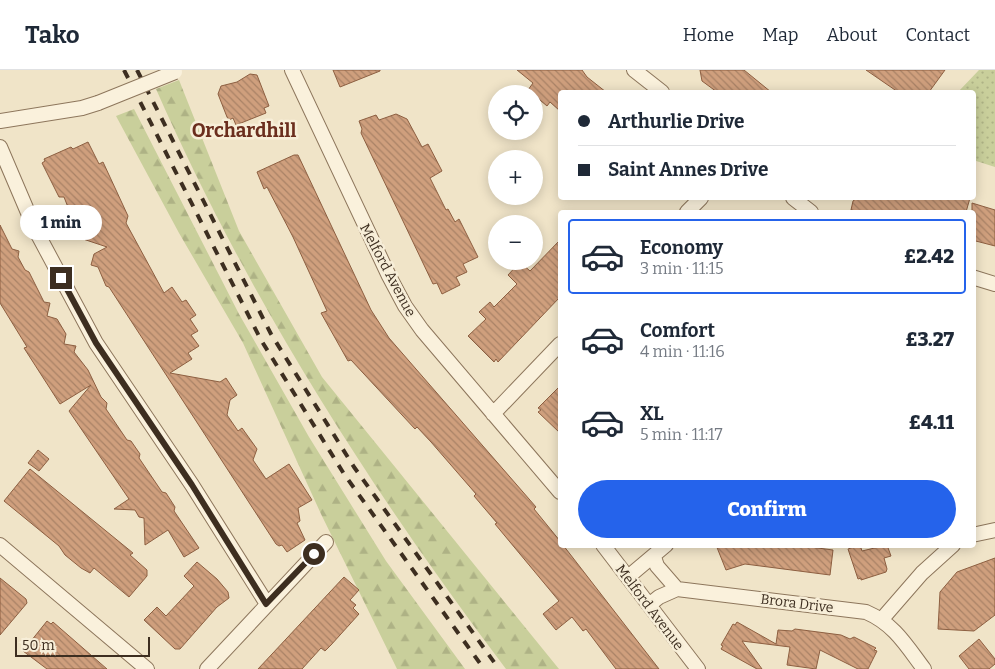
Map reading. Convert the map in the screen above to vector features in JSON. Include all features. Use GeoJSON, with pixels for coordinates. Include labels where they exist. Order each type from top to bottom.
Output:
{"type":"FeatureCollection","features":[{"type":"Feature","properties":{"kind":"street","name":"Melford Avenue"},"geometry":{"type":"LineString","coordinates":[[292,70],[371,240],[405,306],[422,330],[558,490]]}},
{"type":"Feature","properties":{"kind":"street"},"geometry":{"type":"LineString","coordinates":[[634,70],[659,90]]}},
{"type":"Feature","properties":{"kind":"street"},"geometry":{"type":"LineString","coordinates":[[0,121],[82,108],[176,71]]}},
{"type":"Feature","properties":{"kind":"street"},"geometry":{"type":"LineString","coordinates":[[0,147],[35,229],[96,343],[192,485],[266,604]]}},
{"type":"Feature","properties":{"kind":"street"},"geometry":{"type":"LineString","coordinates":[[689,210],[699,200]]}},
{"type":"Feature","properties":{"kind":"street"},"geometry":{"type":"LineString","coordinates":[[796,200],[808,210]]}},
{"type":"Feature","properties":{"kind":"street"},"geometry":{"type":"LineString","coordinates":[[976,278],[995,284]]}},
{"type":"Feature","properties":{"kind":"street"},"geometry":{"type":"LineString","coordinates":[[493,414],[558,346]]}},
{"type":"Feature","properties":{"kind":"street"},"geometry":{"type":"LineString","coordinates":[[976,534],[995,530]]}},
{"type":"Feature","properties":{"kind":"street"},"geometry":{"type":"LineString","coordinates":[[207,669],[326,542]]}},
{"type":"Feature","properties":{"kind":"street"},"geometry":{"type":"LineString","coordinates":[[0,545],[147,669]]}},
{"type":"Feature","properties":{"kind":"street","name":"Melford Avenue"},"geometry":{"type":"LineString","coordinates":[[605,548],[698,669]]}},
{"type":"Feature","properties":{"kind":"street"},"geometry":{"type":"LineString","coordinates":[[628,577],[663,548]]}},
{"type":"Feature","properties":{"kind":"street"},"geometry":{"type":"LineString","coordinates":[[882,619],[922,574],[950,548]]}},
{"type":"Feature","properties":{"kind":"street"},"geometry":{"type":"LineString","coordinates":[[649,605],[658,597],[677,589],[657,566],[654,557]]}},
{"type":"Feature","properties":{"kind":"street","name":"Brora Drive"},"geometry":{"type":"LineString","coordinates":[[677,589],[866,612],[882,619],[894,629],[924,669]]}},
{"type":"Feature","properties":{"kind":"green space"},"geometry":{"type":"Polygon","coordinates":[[[979,70],[995,70],[995,167],[976,161],[976,90],[960,90],[979,70]]]}},
{"type":"Feature","properties":{"kind":"green space"},"geometry":{"type":"Polygon","coordinates":[[[179,80],[239,231],[322,377],[559,669],[506,669],[407,532],[359,461],[271,316],[230,242],[192,166],[156,89],[179,80]]]}},
{"type":"Feature","properties":{"kind":"green space"},"geometry":{"type":"Polygon","coordinates":[[[134,109],[239,314],[309,437],[386,561],[465,669],[397,669],[321,514],[243,343],[179,233],[116,116],[134,109]]]}},
{"type":"Feature","properties":{"kind":"building"},"geometry":{"type":"Polygon","coordinates":[[[333,70],[380,70],[380,71],[340,87],[333,70]]]}},
{"type":"Feature","properties":{"kind":"building"},"geometry":{"type":"Polygon","coordinates":[[[517,70],[582,70],[587,77],[603,90],[558,90],[558,109],[550,102],[547,106],[543,103],[543,85],[532,85],[533,83],[517,70]]]}},
{"type":"Feature","properties":{"kind":"building"},"geometry":{"type":"Polygon","coordinates":[[[700,70],[744,70],[769,90],[714,90],[702,81],[700,70]]]}},
{"type":"Feature","properties":{"kind":"building"},"geometry":{"type":"Polygon","coordinates":[[[866,70],[945,70],[930,90],[895,90],[866,70]]]}},
{"type":"Feature","properties":{"kind":"building"},"geometry":{"type":"Polygon","coordinates":[[[250,74],[257,75],[269,106],[264,108],[266,113],[236,125],[233,118],[229,120],[227,117],[218,94],[221,86],[237,82],[250,74]]]}},
{"type":"Feature","properties":{"kind":"building"},"geometry":{"type":"Polygon","coordinates":[[[396,114],[407,119],[422,147],[428,144],[442,171],[430,178],[446,210],[448,209],[455,222],[459,219],[478,257],[463,264],[467,272],[456,277],[460,285],[442,294],[437,283],[433,284],[361,133],[362,129],[359,121],[376,115],[379,120],[396,114]]]}},
{"type":"Feature","properties":{"kind":"building"},"geometry":{"type":"Polygon","coordinates":[[[88,142],[99,164],[103,162],[128,216],[126,223],[164,293],[172,287],[182,302],[186,300],[196,315],[190,319],[198,331],[191,335],[199,346],[188,353],[192,359],[170,373],[220,382],[226,378],[237,395],[230,400],[227,415],[238,431],[242,428],[257,449],[253,460],[266,479],[289,464],[312,500],[298,508],[300,521],[297,523],[305,540],[287,552],[282,545],[276,544],[109,287],[106,286],[98,267],[91,265],[94,254],[107,247],[80,238],[64,197],[59,197],[42,163],[45,161],[44,159],[88,142]]]}},
{"type":"Feature","properties":{"kind":"building"},"geometry":{"type":"Polygon","coordinates":[[[294,155],[298,155],[371,310],[389,338],[536,507],[534,509],[558,539],[558,548],[565,548],[659,669],[616,669],[586,629],[583,631],[572,617],[556,630],[543,614],[559,601],[495,524],[497,523],[474,496],[476,494],[431,442],[417,427],[415,429],[351,360],[348,361],[321,313],[327,311],[293,237],[267,187],[264,189],[257,172],[294,155]]]}},
{"type":"Feature","properties":{"kind":"building"},"geometry":{"type":"Polygon","coordinates":[[[969,200],[967,210],[851,210],[853,201],[969,200]]]}},
{"type":"Feature","properties":{"kind":"building"},"geometry":{"type":"Polygon","coordinates":[[[972,203],[995,210],[995,246],[976,241],[976,210],[972,210],[972,203]]]}},
{"type":"Feature","properties":{"kind":"building"},"geometry":{"type":"Polygon","coordinates":[[[0,225],[12,249],[19,251],[18,257],[25,270],[29,272],[44,302],[50,303],[47,316],[57,319],[66,334],[64,344],[76,346],[74,352],[88,370],[101,397],[107,403],[106,409],[127,440],[131,441],[140,454],[139,458],[162,492],[166,493],[175,507],[174,511],[199,548],[184,557],[168,530],[145,545],[144,518],[139,517],[135,510],[114,509],[129,499],[69,411],[91,385],[60,404],[24,348],[27,347],[0,303],[0,225]]]}},
{"type":"Feature","properties":{"kind":"building"},"geometry":{"type":"Polygon","coordinates":[[[558,242],[558,299],[498,362],[496,359],[494,362],[468,336],[486,319],[479,312],[490,302],[494,307],[517,284],[508,275],[513,270],[543,270],[543,258],[558,242]]]}},
{"type":"Feature","properties":{"kind":"building"},"geometry":{"type":"Polygon","coordinates":[[[558,388],[558,431],[538,412],[541,410],[538,408],[558,388]]]}},
{"type":"Feature","properties":{"kind":"building"},"geometry":{"type":"Polygon","coordinates":[[[38,450],[49,459],[39,471],[28,463],[38,450]]]}},
{"type":"Feature","properties":{"kind":"building"},"geometry":{"type":"Polygon","coordinates":[[[30,469],[133,553],[130,555],[147,570],[147,576],[129,597],[94,568],[90,573],[81,568],[65,555],[59,546],[4,501],[30,469]]]}},
{"type":"Feature","properties":{"kind":"building"},"geometry":{"type":"Polygon","coordinates":[[[717,548],[818,548],[833,550],[830,575],[745,564],[726,570],[717,548]]]}},
{"type":"Feature","properties":{"kind":"building"},"geometry":{"type":"Polygon","coordinates":[[[861,548],[862,551],[874,548],[888,548],[891,556],[884,558],[886,572],[861,580],[861,578],[858,579],[848,549],[861,548]]]}},
{"type":"Feature","properties":{"kind":"building"},"geometry":{"type":"Polygon","coordinates":[[[995,558],[995,615],[974,631],[938,629],[940,592],[957,572],[995,558]]]}},
{"type":"Feature","properties":{"kind":"building"},"geometry":{"type":"Polygon","coordinates":[[[197,562],[217,579],[228,592],[229,598],[217,607],[180,649],[175,649],[144,620],[157,607],[166,616],[194,586],[184,576],[197,562]]]}},
{"type":"Feature","properties":{"kind":"building"},"geometry":{"type":"Polygon","coordinates":[[[344,577],[359,590],[350,600],[356,605],[353,608],[359,614],[331,645],[325,651],[321,648],[302,669],[258,669],[344,577]]]}},
{"type":"Feature","properties":{"kind":"building"},"geometry":{"type":"Polygon","coordinates":[[[0,578],[26,599],[27,603],[0,635],[0,578]]]}},
{"type":"Feature","properties":{"kind":"building"},"geometry":{"type":"Polygon","coordinates":[[[47,621],[51,624],[53,622],[107,669],[47,669],[23,651],[47,621]]]}},
{"type":"Feature","properties":{"kind":"building"},"geometry":{"type":"Polygon","coordinates":[[[737,622],[776,644],[778,630],[792,631],[795,629],[841,635],[850,639],[854,637],[876,648],[874,650],[877,651],[868,669],[858,669],[820,650],[816,669],[787,665],[790,647],[742,641],[762,669],[757,669],[721,649],[723,646],[721,645],[733,624],[735,625],[737,622]]]}},
{"type":"Feature","properties":{"kind":"building"},"geometry":{"type":"Polygon","coordinates":[[[979,639],[995,659],[995,664],[989,669],[969,669],[959,656],[979,639]]]}},
{"type":"Feature","properties":{"kind":"railway"},"geometry":{"type":"LineString","coordinates":[[124,70],[261,340],[344,474],[484,669]]}},
{"type":"Feature","properties":{"kind":"railway"},"geometry":{"type":"LineString","coordinates":[[137,70],[271,334],[354,467],[499,669]]}},
{"type":"Feature","properties":{"kind":"district","name":"Orchardhill"},"geometry":{"type":"Point","coordinates":[244,130]}},
{"type":"Feature","properties":{"kind":"route"},"geometry":{"type":"LineString","coordinates":[[61,278],[96,343],[134,402],[192,485],[266,604],[314,554]]}}]}
